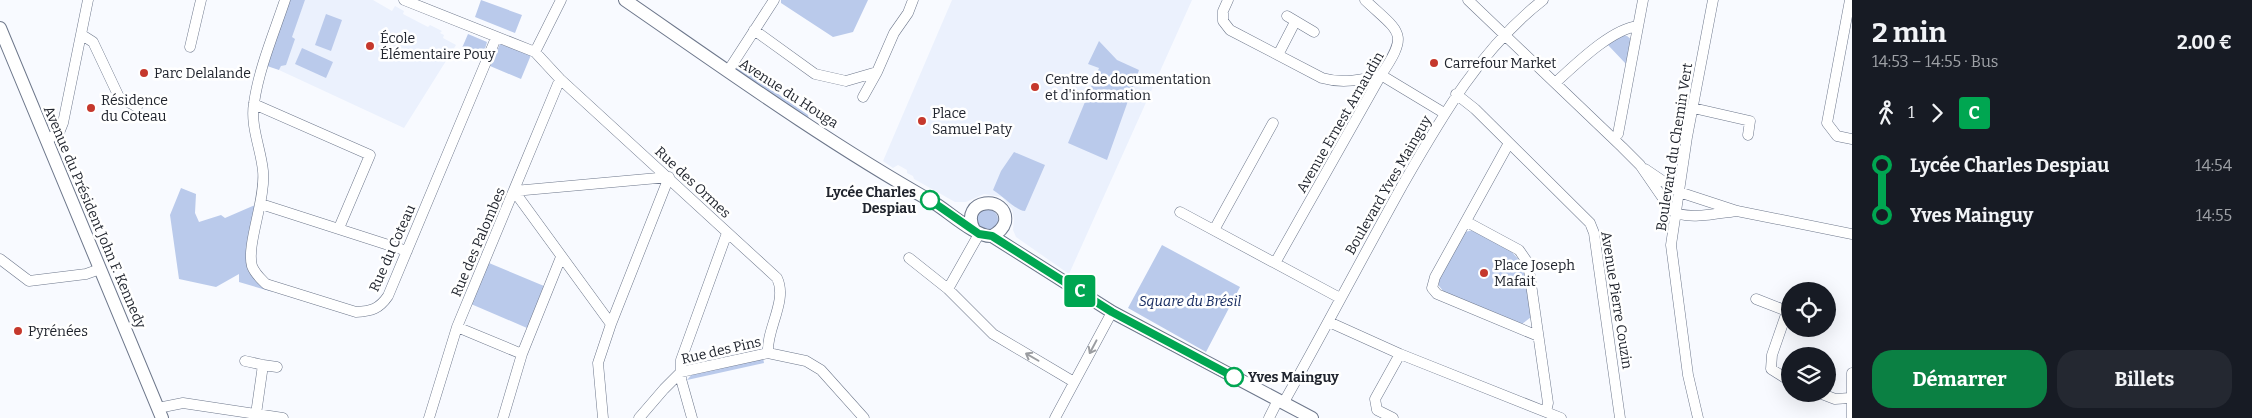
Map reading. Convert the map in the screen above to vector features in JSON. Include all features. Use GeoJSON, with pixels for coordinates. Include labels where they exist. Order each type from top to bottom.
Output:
{"type":"FeatureCollection","features":[{"type":"Feature","properties":{"kind":"main road","name":"Avenue du Houga"},"geometry":{"type":"LineString","coordinates":[[625,0],[728,71],[880,170],[940,206],[977,232]]}},
{"type":"Feature","properties":{"kind":"main road","name":"Avenue du Président John F. Kennedy"},"geometry":{"type":"LineString","coordinates":[[0,28],[160,413]]}},
{"type":"Feature","properties":{"kind":"main road"},"geometry":{"type":"LineString","coordinates":[[997,233],[1005,219],[998,206],[988,203],[982,204],[973,211],[970,222],[977,232],[997,233],[1035,262],[1112,312],[1312,418]]}},
{"type":"Feature","properties":{"kind":"main road","name":"Avenue du Houga"},"geometry":{"type":"LineString","coordinates":[[940,206],[973,211]]}},
{"type":"Feature","properties":{"kind":"street"},"geometry":{"type":"LineString","coordinates":[[46,140],[59,133],[63,123],[88,0]]}},
{"type":"Feature","properties":{"kind":"street"},"geometry":{"type":"LineString","coordinates":[[190,46],[201,0]]}},
{"type":"Feature","properties":{"kind":"street","name":"Rue du Coteau"},"geometry":{"type":"LineString","coordinates":[[285,0],[263,66],[254,104],[254,117],[264,185],[251,254],[252,266],[259,278],[278,290],[356,312],[371,311],[381,306],[388,296],[496,38]]}},
{"type":"Feature","properties":{"kind":"street"},"geometry":{"type":"LineString","coordinates":[[404,0],[535,52],[561,0]]}},
{"type":"Feature","properties":{"kind":"street"},"geometry":{"type":"LineString","coordinates":[[728,71],[774,0]]}},
{"type":"Feature","properties":{"kind":"street"},"geometry":{"type":"LineString","coordinates":[[863,97],[877,72],[894,32],[908,13],[913,0]]}},
{"type":"Feature","properties":{"kind":"street"},"geometry":{"type":"LineString","coordinates":[[1228,0],[1223,10],[1223,21],[1229,28],[1278,55],[1322,78],[1338,82],[1353,82],[1381,75],[1444,113]]}},
{"type":"Feature","properties":{"kind":"street","name":"Avenue Ernest Arnaudin"},"geometry":{"type":"LineString","coordinates":[[1275,263],[1381,75],[1396,53],[1399,44],[1398,35],[1393,26],[1365,0]]}},
{"type":"Feature","properties":{"kind":"street"},"geometry":{"type":"LineString","coordinates":[[1468,0],[1640,165],[1679,196]]}},
{"type":"Feature","properties":{"kind":"street","name":"Boulevard Yves Mainguy"},"geometry":{"type":"LineString","coordinates":[[1269,418],[1329,322],[1340,298],[1456,94],[1505,35],[1543,0]]}},
{"type":"Feature","properties":{"kind":"street"},"geometry":{"type":"LineString","coordinates":[[1613,138],[1618,134],[1642,0]]}},
{"type":"Feature","properties":{"kind":"street","name":"Boulevard du Chemin Vert"},"geometry":{"type":"LineString","coordinates":[[1698,418],[1688,375],[1671,245],[1713,0]]}},
{"type":"Feature","properties":{"kind":"street"},"geometry":{"type":"LineString","coordinates":[[1850,0],[1827,123],[1837,136],[1852,139]]}},
{"type":"Feature","properties":{"kind":"street"},"geometry":{"type":"LineString","coordinates":[[1278,55],[1291,19],[1314,32]]}},
{"type":"Feature","properties":{"kind":"street"},"geometry":{"type":"LineString","coordinates":[[1555,83],[1605,41],[1629,27],[1638,26]]}},
{"type":"Feature","properties":{"kind":"street"},"geometry":{"type":"LineString","coordinates":[[754,30],[815,74],[846,81],[877,72]]}},
{"type":"Feature","properties":{"kind":"street"},"geometry":{"type":"LineString","coordinates":[[82,35],[93,42],[119,97],[137,107]]}},
{"type":"Feature","properties":{"kind":"street","name":"Rue des Ormes"},"geometry":{"type":"LineString","coordinates":[[535,52],[560,79],[670,177],[777,278],[780,283],[780,296],[768,352]]}},
{"type":"Feature","properties":{"kind":"street","name":"Rue des Palombes"},"geometry":{"type":"LineString","coordinates":[[430,418],[457,327],[560,79]]}},
{"type":"Feature","properties":{"kind":"street","name":"Avenue Pierre Couzin"},"geometry":{"type":"LineString","coordinates":[[1456,94],[1590,223],[1595,240],[1620,418]]}},
{"type":"Feature","properties":{"kind":"street"},"geometry":{"type":"LineString","coordinates":[[254,104],[370,155],[339,228]]}},
{"type":"Feature","properties":{"kind":"street"},"geometry":{"type":"LineString","coordinates":[[1693,108],[1750,121],[1748,135]]}},
{"type":"Feature","properties":{"kind":"street"},"geometry":{"type":"LineString","coordinates":[[1214,230],[1273,123]]}},
{"type":"Feature","properties":{"kind":"street"},"geometry":{"type":"LineString","coordinates":[[1509,144],[1435,277],[1432,288],[1437,294],[1538,336]]}},
{"type":"Feature","properties":{"kind":"street"},"geometry":{"type":"LineString","coordinates":[[1640,165],[1676,214],[1690,215],[1737,211]]}},
{"type":"Feature","properties":{"kind":"street"},"geometry":{"type":"LineString","coordinates":[[514,191],[670,177],[611,324],[598,363],[603,418]]}},
{"type":"Feature","properties":{"kind":"street"},"geometry":{"type":"LineString","coordinates":[[514,191],[611,324]]}},
{"type":"Feature","properties":{"kind":"street"},"geometry":{"type":"LineString","coordinates":[[1660,194],[1679,196],[1737,211],[1852,234]]}},
{"type":"Feature","properties":{"kind":"street"},"geometry":{"type":"LineString","coordinates":[[261,204],[407,251]]}},
{"type":"Feature","properties":{"kind":"street"},"geometry":{"type":"LineString","coordinates":[[1180,212],[1340,298]]}},
{"type":"Feature","properties":{"kind":"street"},"geometry":{"type":"LineString","coordinates":[[1467,222],[1519,250],[1528,263],[1548,403],[1546,412]]}},
{"type":"Feature","properties":{"kind":"street"},"geometry":{"type":"LineString","coordinates":[[948,289],[977,232]]}},
{"type":"Feature","properties":{"kind":"street"},"geometry":{"type":"LineString","coordinates":[[692,418],[681,372],[681,360],[728,233]]}},
{"type":"Feature","properties":{"kind":"street"},"geometry":{"type":"LineString","coordinates":[[502,418],[522,354],[561,257]]}},
{"type":"Feature","properties":{"kind":"street"},"geometry":{"type":"LineString","coordinates":[[909,258],[948,289],[993,334],[1074,382]]}},
{"type":"Feature","properties":{"kind":"street"},"geometry":{"type":"LineString","coordinates":[[1,263],[29,281],[86,274],[100,269]]}},
{"type":"Feature","properties":{"kind":"street"},"geometry":{"type":"LineString","coordinates":[[1756,299],[1781,305]]}},
{"type":"Feature","properties":{"kind":"street"},"geometry":{"type":"LineString","coordinates":[[1055,418],[1112,312]]}},
{"type":"Feature","properties":{"kind":"street"},"geometry":{"type":"LineString","coordinates":[[1329,322],[1400,354],[1561,418]]}},
{"type":"Feature","properties":{"kind":"street"},"geometry":{"type":"LineString","coordinates":[[457,327],[522,354]]}},
{"type":"Feature","properties":{"kind":"street"},"geometry":{"type":"LineString","coordinates":[[1781,330],[1772,355],[1771,369],[1781,375]]}},
{"type":"Feature","properties":{"kind":"street","name":"Rue des Pins"},"geometry":{"type":"LineString","coordinates":[[639,418],[681,372],[768,352],[806,361],[821,370],[864,418]]}},
{"type":"Feature","properties":{"kind":"street"},"geometry":{"type":"LineString","coordinates":[[1393,418],[1377,410],[1375,399],[1400,354]]}},
{"type":"Feature","properties":{"kind":"street"},"geometry":{"type":"LineString","coordinates":[[245,361],[277,367]]}},
{"type":"Feature","properties":{"kind":"street"},"geometry":{"type":"LineString","coordinates":[[256,414],[263,365]]}},
{"type":"Feature","properties":{"kind":"street"},"geometry":{"type":"LineString","coordinates":[[1852,373],[1850,398],[1852,418]]}},
{"type":"Feature","properties":{"kind":"street"},"geometry":{"type":"LineString","coordinates":[[1836,399],[1850,398]]}},
{"type":"Feature","properties":{"kind":"street"},"geometry":{"type":"LineString","coordinates":[[160,413],[183,403],[240,415],[256,414],[283,418]]}},
{"type":"Feature","properties":{"kind":"shaded area"},"geometry":{"type":"Polygon","coordinates":[[[305,0],[373,0],[392,11],[395,6],[404,11],[403,14],[428,27],[430,25],[442,31],[440,33],[444,35],[443,38],[456,45],[404,128],[279,70],[294,39],[291,37],[305,0]]]}},
{"type":"Feature","properties":{"kind":"shaded area"},"geometry":{"type":"Polygon","coordinates":[[[952,0],[1192,0],[1069,274],[1016,237],[1013,230],[1012,209],[1002,197],[984,194],[966,202],[955,202],[914,179],[913,176],[907,173],[907,170],[898,165],[893,168],[883,161],[952,0]]]}},
{"type":"Feature","properties":{"kind":"green space"},"geometry":{"type":"Polygon","coordinates":[[[288,0],[305,0],[292,37],[295,39],[286,65],[281,66],[279,70],[267,66],[288,0]]]}},
{"type":"Feature","properties":{"kind":"green space"},"geometry":{"type":"Polygon","coordinates":[[[481,0],[522,15],[515,33],[475,17],[481,0]]]}},
{"type":"Feature","properties":{"kind":"green space"},"geometry":{"type":"Polygon","coordinates":[[[781,0],[868,0],[853,32],[833,37],[781,3],[781,0]]]}},
{"type":"Feature","properties":{"kind":"green space"},"geometry":{"type":"Polygon","coordinates":[[[326,14],[342,20],[331,51],[315,45],[326,14]]]}},
{"type":"Feature","properties":{"kind":"green space"},"geometry":{"type":"Polygon","coordinates":[[[468,34],[487,42],[482,59],[462,48],[468,34]]]}},
{"type":"Feature","properties":{"kind":"green space"},"geometry":{"type":"Polygon","coordinates":[[[1621,35],[1627,36],[1632,40],[1629,60],[1626,64],[1608,45],[1621,35]]]}},
{"type":"Feature","properties":{"kind":"green space"},"geometry":{"type":"Polygon","coordinates":[[[1099,41],[1117,60],[1139,70],[1107,160],[1068,143],[1099,68],[1088,64],[1099,41]]]}},
{"type":"Feature","properties":{"kind":"green space"},"geometry":{"type":"Polygon","coordinates":[[[500,44],[531,55],[521,79],[490,66],[500,44]]]}},
{"type":"Feature","properties":{"kind":"green space"},"geometry":{"type":"Polygon","coordinates":[[[302,48],[333,62],[326,78],[295,64],[302,48]]]}},
{"type":"Feature","properties":{"kind":"green space"},"geometry":{"type":"Polygon","coordinates":[[[737,61],[744,70],[808,115],[809,120],[737,70],[735,64],[737,61]]]}},
{"type":"Feature","properties":{"kind":"green space"},"geometry":{"type":"Polygon","coordinates":[[[1014,152],[1045,165],[1025,211],[1013,205],[993,190],[1001,171],[1014,152]]]}},
{"type":"Feature","properties":{"kind":"green space"},"geometry":{"type":"Polygon","coordinates":[[[181,188],[196,194],[195,213],[199,222],[221,215],[225,218],[255,205],[246,253],[247,259],[255,276],[273,292],[239,282],[239,274],[216,287],[179,279],[170,215],[181,188]]]}},
{"type":"Feature","properties":{"kind":"green space"},"geometry":{"type":"Polygon","coordinates":[[[986,208],[994,212],[998,217],[995,232],[978,228],[975,215],[986,208]]]}},
{"type":"Feature","properties":{"kind":"green space","name":"Place Joseph Mafait"},"geometry":{"type":"Polygon","coordinates":[[[1473,230],[1510,250],[1523,264],[1531,317],[1522,324],[1444,292],[1439,286],[1439,279],[1465,232],[1473,230]]]}},
{"type":"Feature","properties":{"kind":"green space","name":"Square du Brésil"},"geometry":{"type":"Polygon","coordinates":[[[1162,245],[1240,287],[1206,352],[1128,308],[1162,245]]]}},
{"type":"Feature","properties":{"kind":"green space"},"geometry":{"type":"Polygon","coordinates":[[[489,263],[544,286],[527,328],[471,304],[489,263]]]}},
{"type":"Feature","properties":{"kind":"green space"},"geometry":{"type":"Polygon","coordinates":[[[763,358],[764,363],[687,380],[694,372],[763,358]]]}},
{"type":"Feature","properties":{"kind":"bus line","name":"C"},"geometry":{"type":"LineString","coordinates":[[930,200],[979,234],[992,236],[1112,312],[1234,377]]}},
{"type":"Feature","properties":{"kind":"place","name":"École Élémentaire Pouy"},"geometry":{"type":"Point","coordinates":[370,46]}},
{"type":"Feature","properties":{"kind":"place","name":"Carrefour Market"},"geometry":{"type":"Point","coordinates":[1434,63]}},
{"type":"Feature","properties":{"kind":"place","name":"Parc Delalande"},"geometry":{"type":"Point","coordinates":[144,73]}},
{"type":"Feature","properties":{"kind":"place","name":"Centre de documentation et d'information"},"geometry":{"type":"Point","coordinates":[1035,87]}},
{"type":"Feature","properties":{"kind":"place","name":"Résidence du Coteau"},"geometry":{"type":"Point","coordinates":[91,108]}},
{"type":"Feature","properties":{"kind":"place","name":"Place Samuel Paty"},"geometry":{"type":"Point","coordinates":[922,121]}},
{"type":"Feature","properties":{"kind":"place","name":"Lycée Charles Despiau"},"geometry":{"type":"Point","coordinates":[930,200]}},
{"type":"Feature","properties":{"kind":"place","name":"Place Joseph Mafait"},"geometry":{"type":"Point","coordinates":[1484,273]}},
{"type":"Feature","properties":{"kind":"place","name":"Pyrénées"},"geometry":{"type":"Point","coordinates":[18,331]}},
{"type":"Feature","properties":{"kind":"place","name":"Yves Mainguy"},"geometry":{"type":"Point","coordinates":[1234,377]}}]}
